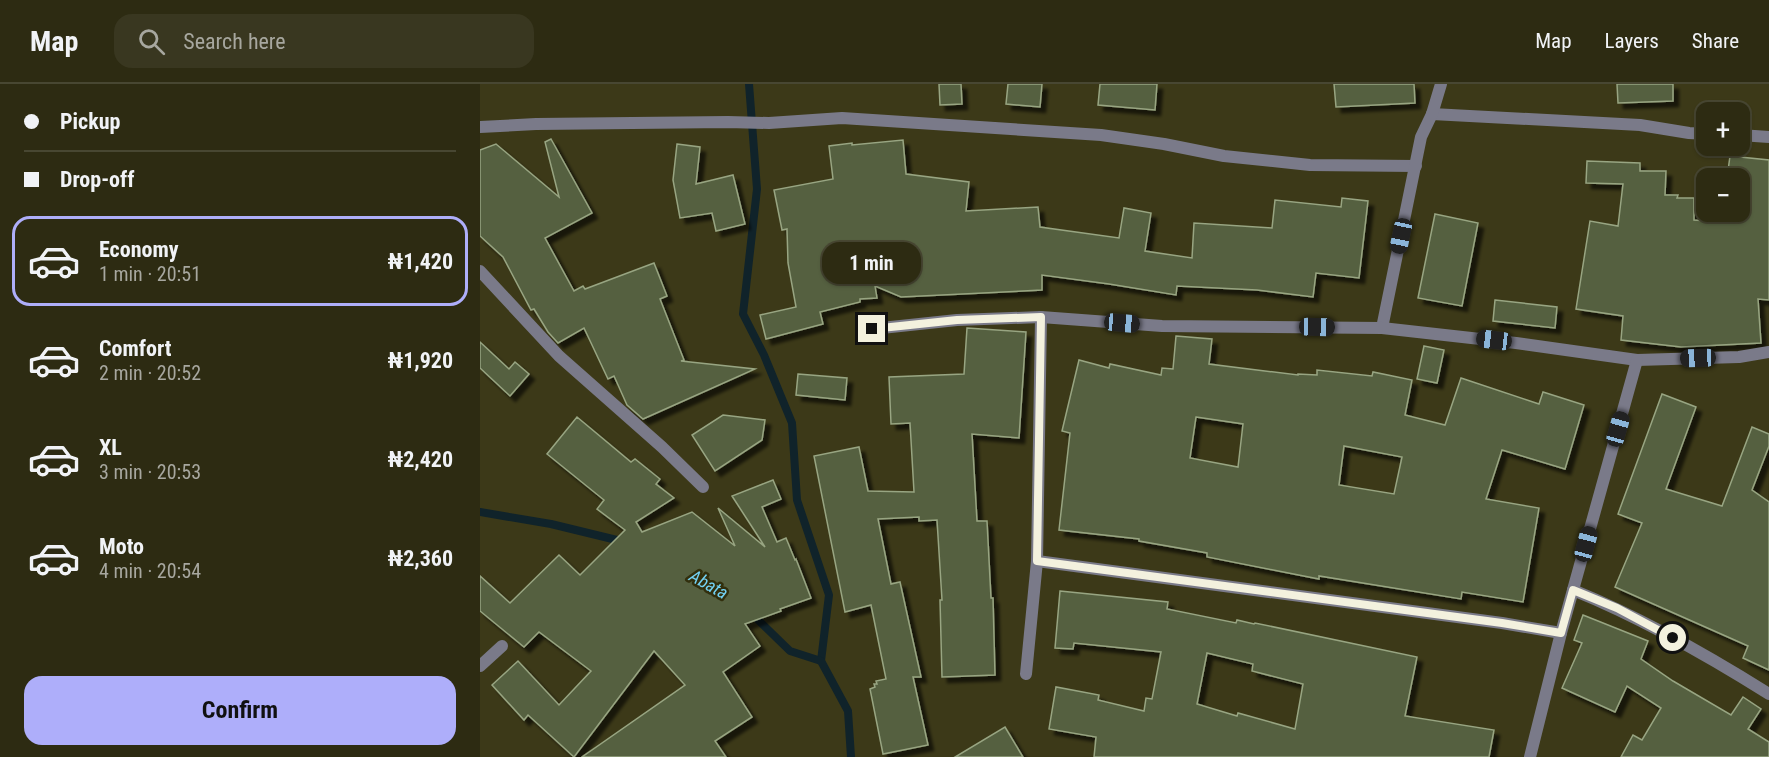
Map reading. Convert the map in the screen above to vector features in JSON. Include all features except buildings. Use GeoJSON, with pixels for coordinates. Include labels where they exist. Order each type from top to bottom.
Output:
{"type":"FeatureCollection","features":[{"type":"Feature","properties":{"kind":"street"},"geometry":{"type":"LineString","coordinates":[[1382,328],[1422,137],[1442,84]]}},
{"type":"Feature","properties":{"kind":"street"},"geometry":{"type":"LineString","coordinates":[[1432,114],[1640,125],[1696,133]]}},
{"type":"Feature","properties":{"kind":"street"},"geometry":{"type":"LineString","coordinates":[[480,127],[536,124],[769,123],[842,118],[1101,135],[1224,156],[1310,165],[1416,166]]}},
{"type":"Feature","properties":{"kind":"street"},"geometry":{"type":"LineString","coordinates":[[1750,135],[1769,136]]}},
{"type":"Feature","properties":{"kind":"street"},"geometry":{"type":"LineString","coordinates":[[480,271],[559,356],[662,447],[703,487]]}},
{"type":"Feature","properties":{"kind":"street"},"geometry":{"type":"LineString","coordinates":[[1026,674],[1037,561],[1041,317]]}},
{"type":"Feature","properties":{"kind":"street"},"geometry":{"type":"LineString","coordinates":[[872,329],[957,320],[1041,317],[1162,326],[1382,328],[1516,343],[1637,360],[1739,357],[1769,352]]}},
{"type":"Feature","properties":{"kind":"street"},"geometry":{"type":"LineString","coordinates":[[1530,757],[1561,633],[1637,360]]}},
{"type":"Feature","properties":{"kind":"street"},"geometry":{"type":"LineString","coordinates":[[1037,561],[1502,623],[1561,633]]}},
{"type":"Feature","properties":{"kind":"street"},"geometry":{"type":"LineString","coordinates":[[1573,590],[1617,608],[1769,694]]}},
{"type":"Feature","properties":{"kind":"street"},"geometry":{"type":"LineString","coordinates":[[480,666],[502,646]]}},
{"type":"Feature","properties":{"kind":"waterway"},"geometry":{"type":"LineString","coordinates":[[749,84],[757,189],[743,314],[764,355],[792,423],[797,500],[829,595],[821,661]]}},
{"type":"Feature","properties":{"kind":"waterway","name":"Abata"},"geometry":{"type":"LineString","coordinates":[[480,512],[551,524],[625,542]]}},
{"type":"Feature","properties":{"kind":"waterway","name":"Abata"},"geometry":{"type":"LineString","coordinates":[[752,614],[790,651],[821,661],[848,711],[851,757]]}},
{"type":"Feature","properties":{"kind":"route"},"geometry":{"type":"LineString","coordinates":[[872,329],[957,320],[1041,317],[1037,561],[1502,623],[1561,633],[1573,590],[1617,608],[1673,638]]}}]}
